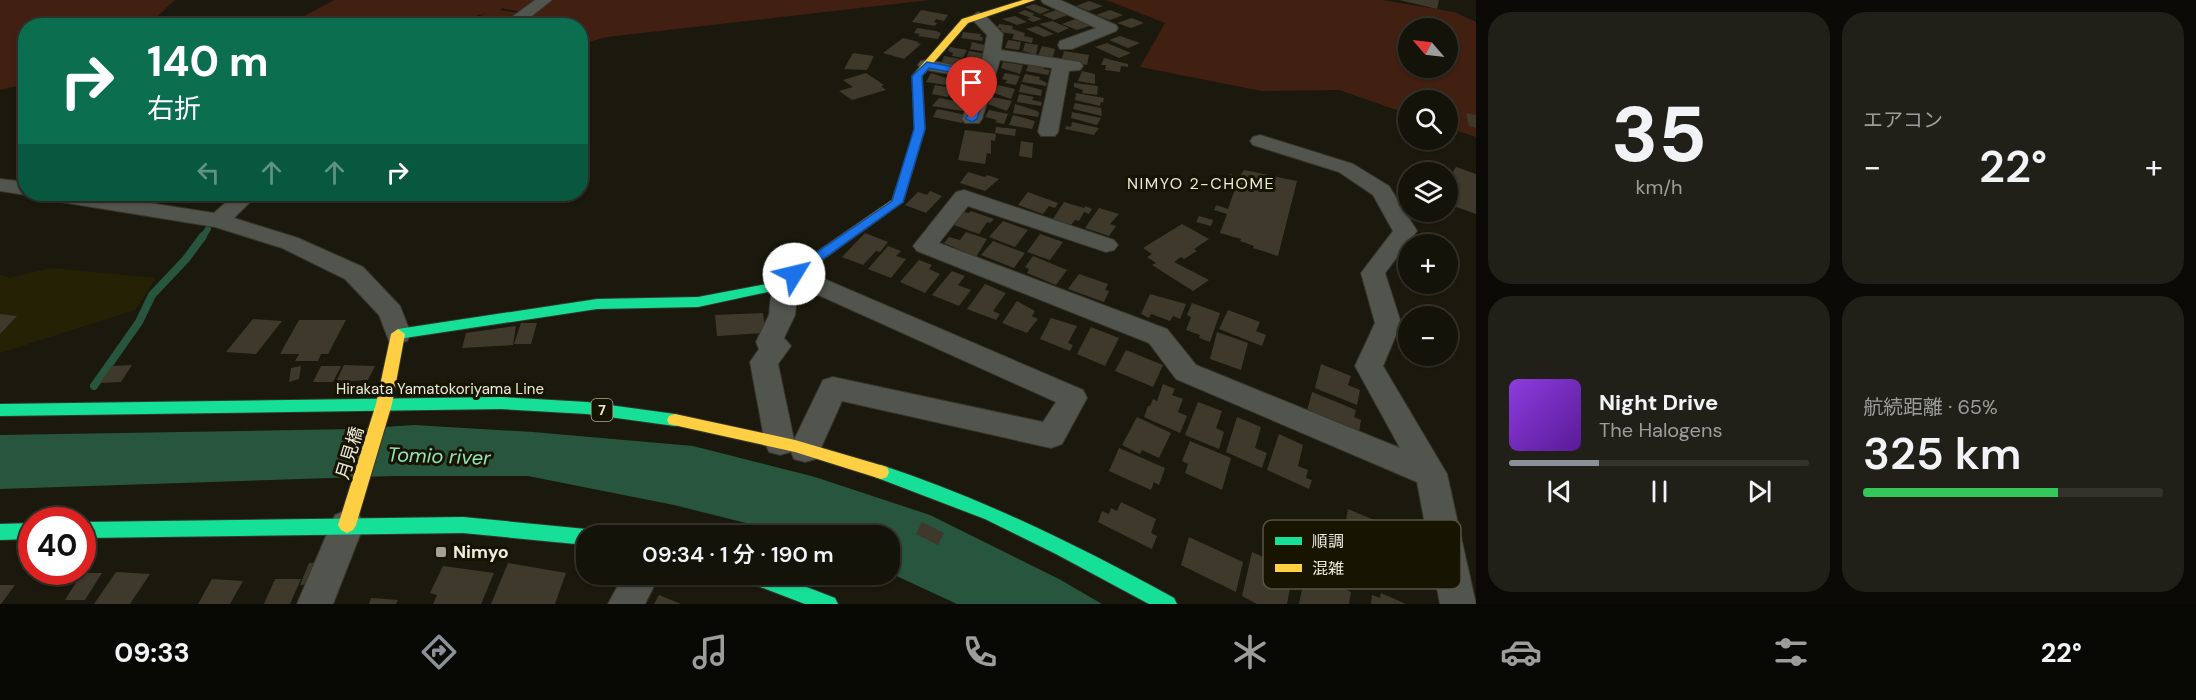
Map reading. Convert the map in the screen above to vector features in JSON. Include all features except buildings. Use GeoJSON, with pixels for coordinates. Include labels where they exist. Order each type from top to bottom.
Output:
{"type":"FeatureCollection","features":[{"type":"Feature","properties":{"kind":"main road"},"geometry":{"type":"LineString","coordinates":[[398,334],[597,303],[698,302],[785,280],[897,202],[920,129],[917,76],[965,21],[1031,0]]}},
{"type":"Feature","properties":{"kind":"main road","name":"月見橋"},"geometry":{"type":"LineString","coordinates":[[351,514],[382,410],[398,334]]}},
{"type":"Feature","properties":{"kind":"main road","name":"Hirakata Yamatokoriyama Line"},"geometry":{"type":"LineString","coordinates":[[0,410],[382,410],[487,403],[583,407],[684,420],[792,446],[881,471],[995,515],[1109,571],[1167,604]]}},
{"type":"Feature","properties":{"kind":"main road"},"geometry":{"type":"LineString","coordinates":[[96,529],[351,514],[576,536]]}},
{"type":"Feature","properties":{"kind":"main road"},"geometry":{"type":"LineString","coordinates":[[0,532],[18,531]]}},
{"type":"Feature","properties":{"kind":"main road"},"geometry":{"type":"LineString","coordinates":[[778,585],[828,604]]}},
{"type":"Feature","properties":{"kind":"street"},"geometry":{"type":"LineString","coordinates":[[519,18],[545,0]]}},
{"type":"Feature","properties":{"kind":"street"},"geometry":{"type":"LineString","coordinates":[[1048,0],[1110,28],[1066,45]]}},
{"type":"Feature","properties":{"kind":"street"},"geometry":{"type":"LineString","coordinates":[[972,119],[987,76],[995,34],[978,17]]}},
{"type":"Feature","properties":{"kind":"street"},"geometry":{"type":"LineString","coordinates":[[992,54],[1068,65],[1048,132]]}},
{"type":"Feature","properties":{"kind":"street"},"geometry":{"type":"LineString","coordinates":[[927,65],[987,76]]}},
{"type":"Feature","properties":{"kind":"street"},"geometry":{"type":"LineString","coordinates":[[1260,141],[1346,168],[1382,191],[1405,231],[1373,273],[1388,323],[1369,366],[1431,474],[1441,520]]}},
{"type":"Feature","properties":{"kind":"street"},"geometry":{"type":"LineString","coordinates":[[0,185],[18,188]]}},
{"type":"Feature","properties":{"kind":"street"},"geometry":{"type":"LineString","coordinates":[[1106,245],[964,197],[925,246],[1158,336],[1185,372],[1431,474]]}},
{"type":"Feature","properties":{"kind":"street"},"geometry":{"type":"LineString","coordinates":[[98,201],[219,221],[290,243],[354,273],[391,312],[398,334]]}},
{"type":"Feature","properties":{"kind":"street"},"geometry":{"type":"LineString","coordinates":[[219,221],[239,201]]}},
{"type":"Feature","properties":{"kind":"street"},"geometry":{"type":"LineString","coordinates":[[785,280],[1073,398],[1052,436],[833,388],[792,446],[764,362],[777,346],[769,342],[782,315],[785,280]]}},
{"type":"Feature","properties":{"kind":"street"},"geometry":{"type":"LineString","coordinates":[[315,604],[351,514]]}},
{"type":"Feature","properties":{"kind":"street"},"geometry":{"type":"LineString","coordinates":[[626,604],[637,585]]}},
{"type":"Feature","properties":{"kind":"street"},"geometry":{"type":"LineString","coordinates":[[1455,589],[1458,604]]}},
{"type":"Feature","properties":{"kind":"shaded area"},"geometry":{"type":"Polygon","coordinates":[[[0,0],[175,0],[156,18],[18,18],[18,86],[0,90],[0,0]]]}},
{"type":"Feature","properties":{"kind":"shaded area"},"geometry":{"type":"Polygon","coordinates":[[[334,0],[930,0],[607,37],[588,42],[588,18],[525,18],[531,14],[502,8],[500,10],[519,13],[511,18],[476,18],[486,13],[470,18],[301,18],[334,0]]]}},
{"type":"Feature","properties":{"kind":"shaded area"},"geometry":{"type":"Polygon","coordinates":[[[1106,0],[1382,0],[1454,12],[1476,22],[1476,137],[1458,131],[1458,90],[1398,90],[1398,111],[1339,90],[1261,91],[1140,67],[1165,23],[1106,0]]]}},
{"type":"Feature","properties":{"kind":"shaded area"},"geometry":{"type":"Polygon","coordinates":[[[51,268],[156,278],[135,310],[0,353],[0,274],[9,278],[51,268]]]}},
{"type":"Feature","properties":{"kind":"water","name":"Tomio river"},"geometry":{"type":"Polygon","coordinates":[[[414,425],[533,432],[693,446],[815,477],[930,515],[1059,579],[1102,604],[957,604],[900,578],[900,525],[754,525],[674,505],[528,476],[393,476],[0,489],[0,435],[353,429],[414,425]]]}},
{"type":"Feature","properties":{"kind":"waterway"},"geometry":{"type":"LineString","coordinates":[[202,238],[208,229]]}},
{"type":"Feature","properties":{"kind":"waterway"},"geometry":{"type":"LineString","coordinates":[[94,386],[139,322],[152,295],[186,259],[203,236]]}},
{"type":"Feature","properties":{"kind":"traffic: fast"},"geometry":{"type":"LineString","coordinates":[[398,334],[597,304],[698,302],[772,287]]}},
{"type":"Feature","properties":{"kind":"traffic: fast"},"geometry":{"type":"LineString","coordinates":[[0,410],[501,403],[587,408],[675,420]]}},
{"type":"Feature","properties":{"kind":"traffic: fast"},"geometry":{"type":"LineString","coordinates":[[881,472],[955,499],[1027,530],[1167,604]]}},
{"type":"Feature","properties":{"kind":"traffic: fast"},"geometry":{"type":"LineString","coordinates":[[96,530],[463,525],[576,536]]}},
{"type":"Feature","properties":{"kind":"traffic: fast"},"geometry":{"type":"LineString","coordinates":[[0,532],[18,531]]}},
{"type":"Feature","properties":{"kind":"traffic: fast"},"geometry":{"type":"LineString","coordinates":[[778,585],[828,604]]}},
{"type":"Feature","properties":{"kind":"traffic: slow"},"geometry":{"type":"LineString","coordinates":[[772,287],[777,286],[897,202],[920,129],[917,76],[965,21],[1031,0]]}},
{"type":"Feature","properties":{"kind":"traffic: slow"},"geometry":{"type":"LineString","coordinates":[[347,525],[384,404],[398,334]]}},
{"type":"Feature","properties":{"kind":"traffic: slow"},"geometry":{"type":"LineString","coordinates":[[675,420],[795,446],[881,472]]}},
{"type":"Feature","properties":{"kind":"place","name":"Nimyo"},"geometry":{"type":"Point","coordinates":[441,552]}},
{"type":"Feature","properties":{"kind":"district","name":"NIMYO 2-CHOME"},"geometry":{"type":"Point","coordinates":[1201,183]}},
{"type":"Feature","properties":{"kind":"route"},"geometry":{"type":"LineString","coordinates":[[794,274],[897,202],[920,129],[917,76],[927,65],[987,76],[972,119]]}}]}
